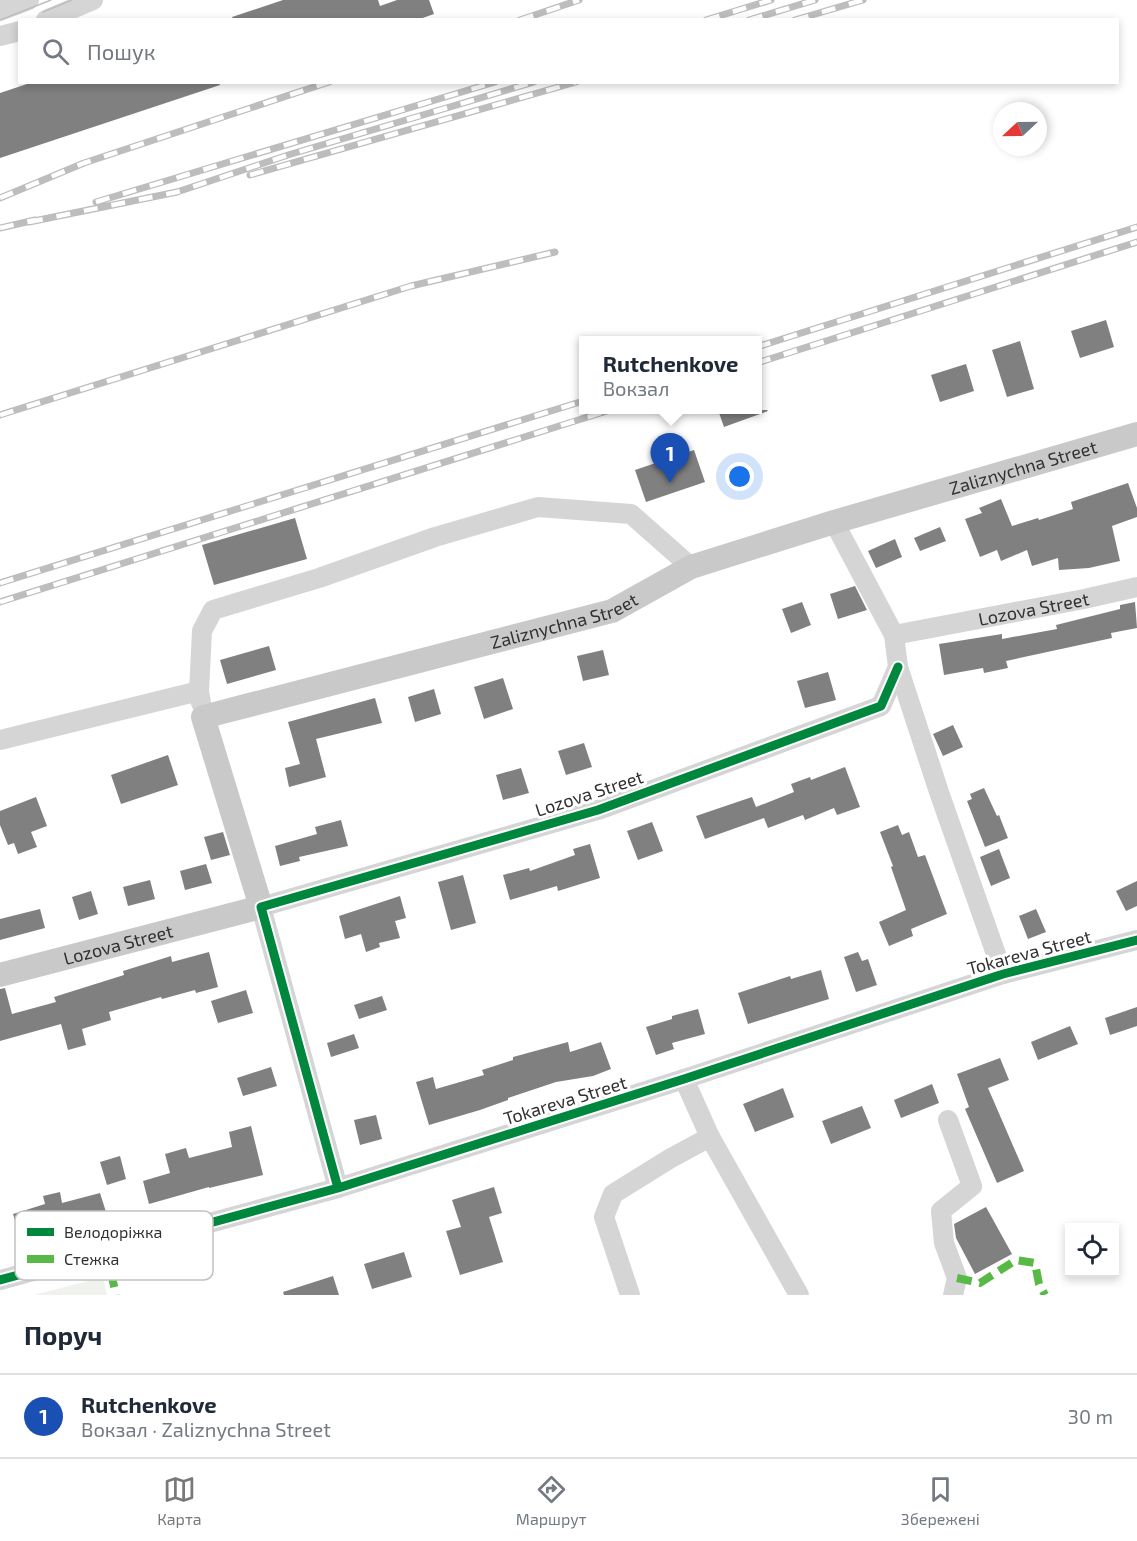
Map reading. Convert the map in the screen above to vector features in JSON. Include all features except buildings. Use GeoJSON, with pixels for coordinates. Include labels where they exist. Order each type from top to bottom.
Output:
{"type":"FeatureCollection","features":[{"type":"Feature","properties":{"kind":"main road","name":"Zaliznychna Street"},"geometry":{"type":"LineString","coordinates":[[203,717],[612,611],[691,567],[834,522],[1137,434]]}},
{"type":"Feature","properties":{"kind":"main road"},"geometry":{"type":"LineString","coordinates":[[203,717],[261,907]]}},
{"type":"Feature","properties":{"kind":"main road","name":"Lozova Street"},"geometry":{"type":"LineString","coordinates":[[0,975],[261,907]]}},
{"type":"Feature","properties":{"kind":"street"},"geometry":{"type":"LineString","coordinates":[[0,11],[29,0]]}},
{"type":"Feature","properties":{"kind":"street"},"geometry":{"type":"LineString","coordinates":[[51,18],[93,0]]}},
{"type":"Feature","properties":{"kind":"street"},"geometry":{"type":"LineString","coordinates":[[0,36],[18,32]]}},
{"type":"Feature","properties":{"kind":"street"},"geometry":{"type":"LineString","coordinates":[[203,717],[199,691],[202,631],[213,610],[319,578],[435,537],[538,507],[631,514],[691,567]]}},
{"type":"Feature","properties":{"kind":"street"},"geometry":{"type":"LineString","coordinates":[[834,522],[894,635],[898,667],[1003,974]]}},
{"type":"Feature","properties":{"kind":"street","name":"Lozova Street"},"geometry":{"type":"LineString","coordinates":[[894,635],[1084,599],[1137,586]]}},
{"type":"Feature","properties":{"kind":"street","name":"Lozova Street"},"geometry":{"type":"LineString","coordinates":[[261,907],[598,810],[881,706],[898,667]]}},
{"type":"Feature","properties":{"kind":"street"},"geometry":{"type":"LineString","coordinates":[[0,740],[199,691]]}},
{"type":"Feature","properties":{"kind":"street"},"geometry":{"type":"LineString","coordinates":[[261,907],[338,1188]]}},
{"type":"Feature","properties":{"kind":"street","name":"Tokareva Street"},"geometry":{"type":"LineString","coordinates":[[213,1222],[338,1188],[684,1079],[1003,974],[1137,940]]}},
{"type":"Feature","properties":{"kind":"street"},"geometry":{"type":"LineString","coordinates":[[684,1079],[710,1137],[799,1295]]}},
{"type":"Feature","properties":{"kind":"street"},"geometry":{"type":"LineString","coordinates":[[948,1120],[972,1186],[941,1211],[944,1243],[957,1278],[953,1295]]}},
{"type":"Feature","properties":{"kind":"street"},"geometry":{"type":"LineString","coordinates":[[630,1295],[604,1217],[614,1194],[670,1158],[710,1137]]}},
{"type":"Feature","properties":{"kind":"street","name":"Tokareva Street"},"geometry":{"type":"LineString","coordinates":[[0,1280],[15,1276]]}},
{"type":"Feature","properties":{"kind":"shaded area"},"geometry":{"type":"Polygon","coordinates":[[[92,1280],[104,1280],[107,1295],[34,1295],[92,1280]]]}},
{"type":"Feature","properties":{"kind":"tram line"},"geometry":{"type":"LineString","coordinates":[[0,20],[51,0]]}},
{"type":"Feature","properties":{"kind":"tram line"},"geometry":{"type":"LineString","coordinates":[[43,12],[72,0]]}},
{"type":"Feature","properties":{"kind":"railway"},"geometry":{"type":"LineString","coordinates":[[526,18],[579,0]]}},
{"type":"Feature","properties":{"kind":"railway"},"geometry":{"type":"LineString","coordinates":[[712,18],[771,0]]}},
{"type":"Feature","properties":{"kind":"railway"},"geometry":{"type":"LineString","coordinates":[[756,18],[815,0]]}},
{"type":"Feature","properties":{"kind":"railway"},"geometry":{"type":"LineString","coordinates":[[802,18],[863,0]]}},
{"type":"Feature","properties":{"kind":"railway"},"geometry":{"type":"LineString","coordinates":[[0,198],[84,163],[323,84]]}},
{"type":"Feature","properties":{"kind":"railway"},"geometry":{"type":"LineString","coordinates":[[96,202],[488,84]]}},
{"type":"Feature","properties":{"kind":"railway"},"geometry":{"type":"LineString","coordinates":[[29,222],[177,192],[288,155],[527,84]]}},
{"type":"Feature","properties":{"kind":"railway"},"geometry":{"type":"LineString","coordinates":[[250,175],[569,84]]}},
{"type":"Feature","properties":{"kind":"railway"},"geometry":{"type":"LineString","coordinates":[[0,228],[35,220]]}},
{"type":"Feature","properties":{"kind":"railway"},"geometry":{"type":"LineString","coordinates":[[762,345],[1137,227]]}},
{"type":"Feature","properties":{"kind":"railway"},"geometry":{"type":"LineString","coordinates":[[762,361],[1137,242]]}},
{"type":"Feature","properties":{"kind":"railway"},"geometry":{"type":"LineString","coordinates":[[0,415],[411,286],[555,252]]}},
{"type":"Feature","properties":{"kind":"railway"},"geometry":{"type":"LineString","coordinates":[[0,583],[579,402]]}},
{"type":"Feature","properties":{"kind":"railway"},"geometry":{"type":"LineString","coordinates":[[0,602],[597,414]]}},
{"type":"Feature","properties":{"kind":"marked path"},"geometry":{"type":"LineString","coordinates":[[957,1278],[980,1283],[1016,1260],[1035,1263],[1039,1284],[1045,1295]]}},
{"type":"Feature","properties":{"kind":"marked path"},"geometry":{"type":"LineString","coordinates":[[113,1280],[116,1295]]}},
{"type":"Feature","properties":{"kind":"cycle path"},"geometry":{"type":"LineString","coordinates":[[338,1188],[261,907],[598,810],[881,706],[898,667]]}},
{"type":"Feature","properties":{"kind":"cycle path"},"geometry":{"type":"LineString","coordinates":[[213,1222],[338,1188],[684,1079],[1003,974],[1137,940]]}},
{"type":"Feature","properties":{"kind":"cycle path"},"geometry":{"type":"LineString","coordinates":[[0,1280],[15,1276]]}},
{"type":"Feature","properties":{"kind":"place","name":"Rutchenkove"},"geometry":{"type":"Point","coordinates":[670,483]}}]}
